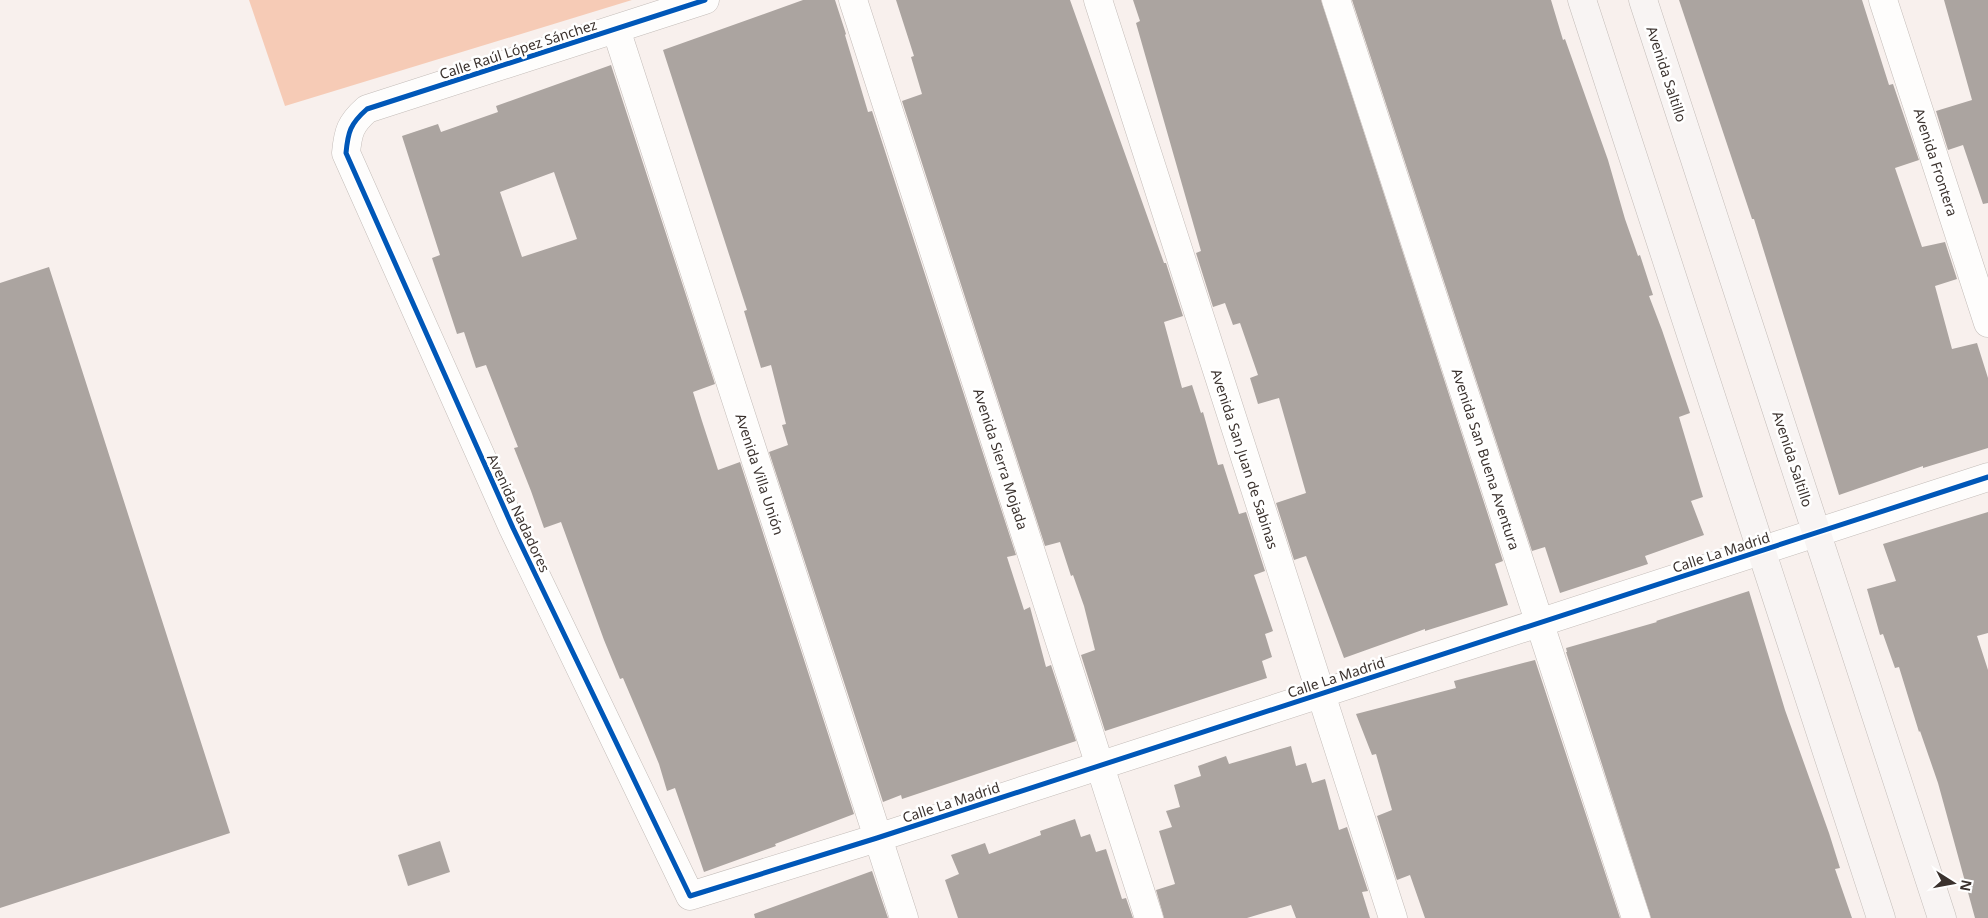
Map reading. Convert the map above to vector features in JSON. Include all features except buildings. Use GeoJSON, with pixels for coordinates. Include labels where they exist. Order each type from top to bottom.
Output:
{"type":"FeatureCollection","features":[{"type":"Feature","properties":{"kind":"street","name":"Calle Raúl López Sánchez"},"geometry":{"type":"LineString","coordinates":[[348,133],[355,119],[367,109],[705,0]]}},
{"type":"Feature","properties":{"kind":"street","name":"Avenida Sierra Mojada"},"geometry":{"type":"LineString","coordinates":[[853,0],[1149,918]]}},
{"type":"Feature","properties":{"kind":"street","name":"Avenida San Juan de Sabinas"},"geometry":{"type":"LineString","coordinates":[[1098,0],[1393,918]]}},
{"type":"Feature","properties":{"kind":"street","name":"Avenida San Buena Aventura"},"geometry":{"type":"LineString","coordinates":[[1336,0],[1636,918]]}},
{"type":"Feature","properties":{"kind":"street"},"geometry":{"type":"LineString","coordinates":[[1582,0],[1881,918]]}},
{"type":"Feature","properties":{"kind":"street","name":"Avenida Saltillo"},"geometry":{"type":"LineString","coordinates":[[1643,0],[1942,918]]}},
{"type":"Feature","properties":{"kind":"street","name":"Avenida Frontera"},"geometry":{"type":"LineString","coordinates":[[1883,0],[1988,324]]}},
{"type":"Feature","properties":{"kind":"street","name":"Avenida Villa Unión"},"geometry":{"type":"LineString","coordinates":[[616,29],[904,918]]}},
{"type":"Feature","properties":{"kind":"street","name":"Avenida Nadadores"},"geometry":{"type":"LineString","coordinates":[[348,133],[346,153],[513,528],[690,896]]}},
{"type":"Feature","properties":{"kind":"street","name":"Calle La Madrid"},"geometry":{"type":"LineString","coordinates":[[690,896],[877,838],[1988,477]]}},
{"type":"Feature","properties":{"kind":"shaded area"},"geometry":{"type":"Polygon","coordinates":[[[249,0],[632,0],[285,106],[249,0]]]}},
{"type":"Feature","properties":{"kind":"cycle path"},"geometry":{"type":"LineString","coordinates":[[705,0],[367,109],[353,124],[346,153],[513,528],[690,896],[877,838],[1988,477]]}}]}
